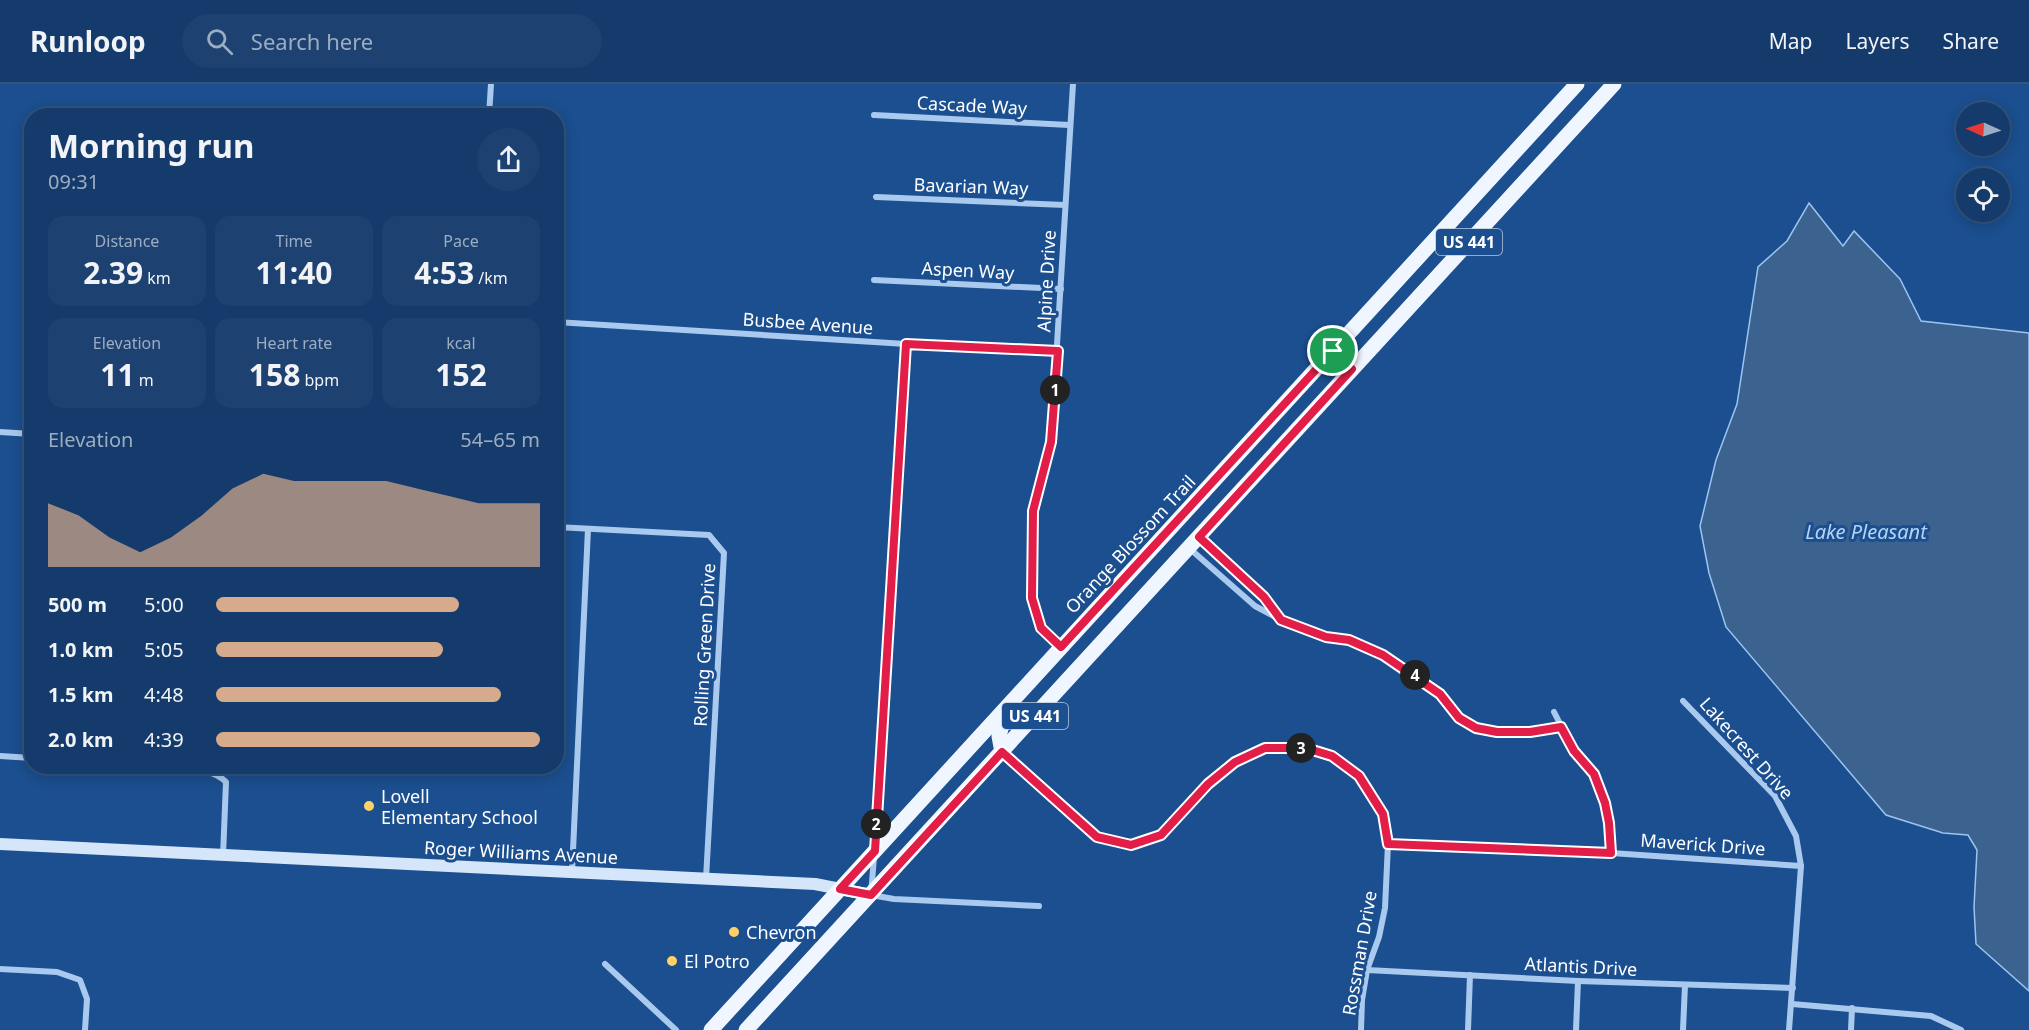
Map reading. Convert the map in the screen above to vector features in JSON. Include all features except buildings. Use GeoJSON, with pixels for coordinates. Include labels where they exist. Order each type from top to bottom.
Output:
{"type":"FeatureCollection","features":[{"type":"Feature","properties":{"kind":"main road","name":"Orange Blossom Trail"},"geometry":{"type":"LineString","coordinates":[[711,1030],[1577,84]]}},
{"type":"Feature","properties":{"kind":"main road","name":"US 441"},"geometry":{"type":"LineString","coordinates":[[746,1030],[1614,84]]}},
{"type":"Feature","properties":{"kind":"main road"},"geometry":{"type":"LineString","coordinates":[[1333,351],[1352,369]]}},
{"type":"Feature","properties":{"kind":"main road"},"geometry":{"type":"LineString","coordinates":[[1002,752],[999,736],[1009,704]]}},
{"type":"Feature","properties":{"kind":"street"},"geometry":{"type":"LineString","coordinates":[[490,108],[491,84]]}},
{"type":"Feature","properties":{"kind":"street","name":"Alpine Drive"},"geometry":{"type":"LineString","coordinates":[[1061,647],[1041,628],[1032,598],[1033,511],[1051,442],[1072,84]]}},
{"type":"Feature","properties":{"kind":"street","name":"Cascade Way"},"geometry":{"type":"LineString","coordinates":[[874,115],[1069,125]]}},
{"type":"Feature","properties":{"kind":"street","name":"Bavarian Way"},"geometry":{"type":"LineString","coordinates":[[876,197],[1065,206]]}},
{"type":"Feature","properties":{"kind":"street","name":"Aspen Way"},"geometry":{"type":"LineString","coordinates":[[874,280],[1061,289]]}},
{"type":"Feature","properties":{"kind":"street","name":"Busbee Avenue"},"geometry":{"type":"LineString","coordinates":[[564,323],[1058,351]]}},
{"type":"Feature","properties":{"kind":"street"},"geometry":{"type":"LineString","coordinates":[[871,895],[906,344]]}},
{"type":"Feature","properties":{"kind":"street"},"geometry":{"type":"LineString","coordinates":[[0,432],[24,434]]}},
{"type":"Feature","properties":{"kind":"street","name":"Rolling Green Drive"},"geometry":{"type":"LineString","coordinates":[[564,528],[709,535],[724,553],[706,879]]}},
{"type":"Feature","properties":{"kind":"street"},"geometry":{"type":"LineString","coordinates":[[572,872],[588,529]]}},
{"type":"Feature","properties":{"kind":"street"},"geometry":{"type":"LineString","coordinates":[[1194,543],[1255,606],[1281,620],[1326,637],[1349,640],[1383,655],[1440,694],[1459,718],[1476,728],[1497,732],[1530,732],[1561,727]]}},
{"type":"Feature","properties":{"kind":"street"},"geometry":{"type":"LineString","coordinates":[[1194,543],[1264,597],[1281,620]]}},
{"type":"Feature","properties":{"kind":"street","name":"Lakecrest Drive"},"geometry":{"type":"LineString","coordinates":[[1683,701],[1775,796],[1796,836],[1801,866],[1789,1030]]}},
{"type":"Feature","properties":{"kind":"street"},"geometry":{"type":"LineString","coordinates":[[1554,712],[1574,751],[1594,774],[1605,803],[1611,853]]}},
{"type":"Feature","properties":{"kind":"street","name":"Rossman Drive"},"geometry":{"type":"LineString","coordinates":[[1002,752],[1097,837],[1131,845],[1161,835],[1208,784],[1235,762],[1265,748],[1306,748],[1332,756],[1359,776],[1383,814],[1388,844],[1385,908],[1379,937],[1367,970],[1362,1000],[1361,1030]]}},
{"type":"Feature","properties":{"kind":"street"},"geometry":{"type":"LineString","coordinates":[[0,756],[24,758]]}},
{"type":"Feature","properties":{"kind":"street"},"geometry":{"type":"LineString","coordinates":[[216,774],[220,775],[226,782],[223,856]]}},
{"type":"Feature","properties":{"kind":"street","name":"Roger Williams Avenue"},"geometry":{"type":"LineString","coordinates":[[0,844],[815,884],[894,899],[1039,906]]}},
{"type":"Feature","properties":{"kind":"street","name":"Maverick Drive"},"geometry":{"type":"LineString","coordinates":[[1388,844],[1611,853],[1801,866]]}},
{"type":"Feature","properties":{"kind":"street"},"geometry":{"type":"LineString","coordinates":[[605,964],[676,1030]]}},
{"type":"Feature","properties":{"kind":"street"},"geometry":{"type":"LineString","coordinates":[[0,969],[57,972],[80,980],[87,999],[85,1030]]}},
{"type":"Feature","properties":{"kind":"street","name":"Atlantis Drive"},"geometry":{"type":"LineString","coordinates":[[1367,970],[1578,981],[1793,988]]}},
{"type":"Feature","properties":{"kind":"street"},"geometry":{"type":"LineString","coordinates":[[1468,1030],[1470,975]]}},
{"type":"Feature","properties":{"kind":"street"},"geometry":{"type":"LineString","coordinates":[[1576,1030],[1578,981]]}},
{"type":"Feature","properties":{"kind":"street"},"geometry":{"type":"LineString","coordinates":[[1683,1030],[1685,985]]}},
{"type":"Feature","properties":{"kind":"street"},"geometry":{"type":"LineString","coordinates":[[1792,1004],[1931,1016],[1961,1030]]}},
{"type":"Feature","properties":{"kind":"street"},"geometry":{"type":"LineString","coordinates":[[1851,1030],[1852,1008]]}},
{"type":"Feature","properties":{"kind":"water","name":"Lake Pleasant"},"geometry":{"type":"Polygon","coordinates":[[[1809,203],[1843,246],[1854,231],[1900,279],[1921,321],[2029,333],[2029,991],[1976,944],[1974,907],[1977,850],[1968,835],[1943,833],[1886,815],[1726,627],[1709,573],[1700,526],[1716,460],[1737,404],[1758,267],[1787,241],[1809,203]]]}},
{"type":"Feature","properties":{"kind":"place","name":"Lovell Elementary School"},"geometry":{"type":"Point","coordinates":[369,806]}},
{"type":"Feature","properties":{"kind":"place","name":"Chevron"},"geometry":{"type":"Point","coordinates":[734,932]}},
{"type":"Feature","properties":{"kind":"place","name":"El Potro"},"geometry":{"type":"Point","coordinates":[672,961]}},
{"type":"Feature","properties":{"kind":"route"},"geometry":{"type":"LineString","coordinates":[[906,344],[1058,351],[1051,442],[1033,511],[1032,598],[1038,623],[1061,647],[1333,351],[1352,369],[1199,537],[1264,597],[1281,620],[1326,637],[1349,640],[1383,655],[1440,694],[1459,718],[1476,728],[1497,732],[1530,732],[1561,727],[1574,751],[1594,774],[1605,803],[1611,853],[1388,844],[1383,814],[1359,776],[1332,756],[1306,748],[1265,748],[1235,762],[1208,784],[1161,835],[1147,841],[1123,845],[1097,837],[1087,830],[1002,752],[871,895],[840,889],[875,851],[906,344]]}}]}
